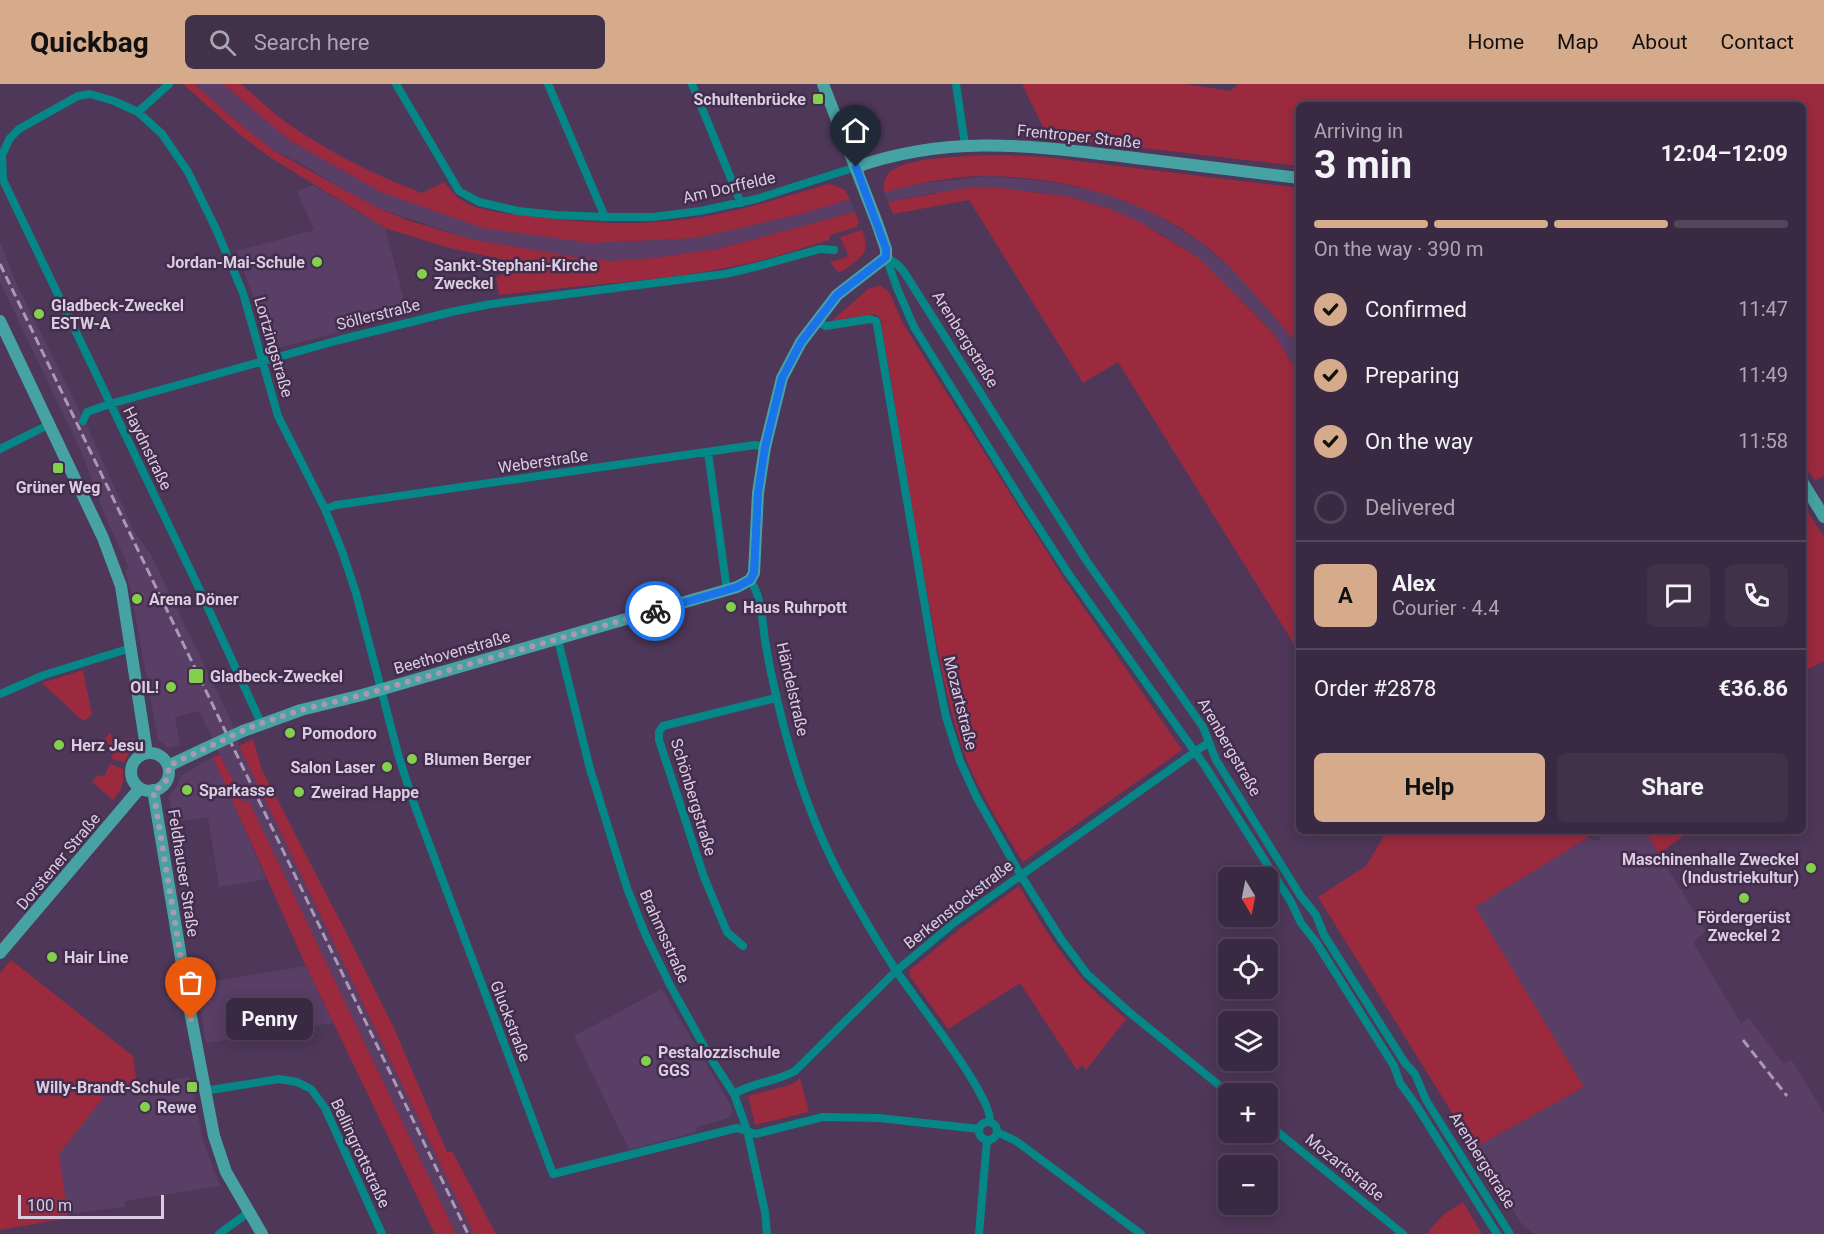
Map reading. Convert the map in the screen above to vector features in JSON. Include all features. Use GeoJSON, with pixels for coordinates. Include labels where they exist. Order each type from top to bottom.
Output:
{"type":"FeatureCollection","features":[{"type":"Feature","properties":{"kind":"street"},"geometry":{"type":"LineString","coordinates":[[138,112],[169,84]]}},
{"type":"Feature","properties":{"kind":"street","name":"Am Dorffelde"},"geometry":{"type":"LineString","coordinates":[[396,84],[454,185],[465,196],[479,202],[518,211],[605,217],[653,217],[700,211],[741,203],[856,167]]}},
{"type":"Feature","properties":{"kind":"street"},"geometry":{"type":"LineString","coordinates":[[548,84],[605,217]]}},
{"type":"Feature","properties":{"kind":"street"},"geometry":{"type":"LineString","coordinates":[[692,84],[741,203]]}},
{"type":"Feature","properties":{"kind":"street","name":"Arenbergstraße"},"geometry":{"type":"LineString","coordinates":[[823,84],[863,183],[886,249],[886,257],[914,327],[1068,573],[1194,752],[1291,902],[1301,923],[1316,942],[1394,1066],[1400,1083],[1497,1234]]}},
{"type":"Feature","properties":{"kind":"street"},"geometry":{"type":"LineString","coordinates":[[956,84],[965,145]]}},
{"type":"Feature","properties":{"kind":"street","name":"Lortzingstraße"},"geometry":{"type":"LineString","coordinates":[[6,187],[2,172],[2,155],[10,138],[19,129],[78,96],[90,94],[114,100],[138,112],[162,134],[188,172],[216,229],[243,293],[278,416],[325,509],[356,593],[382,688]]}},
{"type":"Feature","properties":{"kind":"street","name":"Frentroper Straße"},"geometry":{"type":"LineString","coordinates":[[856,167],[900,154],[965,145],[1047,148],[1296,178]]}},
{"type":"Feature","properties":{"kind":"street","name":"Haydnstraße"},"geometry":{"type":"LineString","coordinates":[[6,187],[195,580],[261,723]]}},
{"type":"Feature","properties":{"kind":"street","name":"Söllerstraße"},"geometry":{"type":"LineString","coordinates":[[83,421],[87,412],[110,404],[339,340],[450,312],[725,274],[820,249],[834,250]]}},
{"type":"Feature","properties":{"kind":"street","name":"Arenbergstraße"},"geometry":{"type":"LineString","coordinates":[[886,257],[904,272],[1080,551],[1203,727],[1216,760],[1300,895],[1316,915],[1324,935],[1405,1063],[1415,1074],[1426,1100],[1510,1234]]}},
{"type":"Feature","properties":{"kind":"street","name":"Händelstraße"},"geometry":{"type":"LineString","coordinates":[[886,257],[842,291],[815,321],[794,353],[782,378],[765,447],[758,493],[754,573],[750,580],[757,592],[776,698],[802,790],[818,831],[865,921],[896,971],[974,1083],[987,1105],[991,1117],[990,1122]]}},
{"type":"Feature","properties":{"kind":"street","name":"Mozartstraße"},"geometry":{"type":"LineString","coordinates":[[815,321],[826,326],[870,319],[876,321],[919,575],[946,717],[960,761],[977,798],[1020,874],[1061,939],[1087,974],[1218,1084]]}},
{"type":"Feature","properties":{"kind":"street"},"geometry":{"type":"LineString","coordinates":[[0,321],[103,538],[121,586],[147,753]]}},
{"type":"Feature","properties":{"kind":"street"},"geometry":{"type":"LineString","coordinates":[[0,449],[48,425]]}},
{"type":"Feature","properties":{"kind":"street","name":"Weberstraße"},"geometry":{"type":"LineString","coordinates":[[325,509],[336,505],[755,445],[765,447]]}},
{"type":"Feature","properties":{"kind":"street"},"geometry":{"type":"LineString","coordinates":[[708,452],[727,590]]}},
{"type":"Feature","properties":{"kind":"street"},"geometry":{"type":"LineString","coordinates":[[1806,488],[1824,517]]}},
{"type":"Feature","properties":{"kind":"street","name":"Beethovenstraße"},"geometry":{"type":"LineString","coordinates":[[168,766],[261,723],[301,710],[558,640],[737,587],[750,580]]}},
{"type":"Feature","properties":{"kind":"street","name":"Brahmsstraße"},"geometry":{"type":"LineString","coordinates":[[558,640],[590,769],[627,888],[646,936],[670,985],[710,1057],[734,1094],[747,1130],[765,1212],[767,1234]]}},
{"type":"Feature","properties":{"kind":"street"},"geometry":{"type":"LineString","coordinates":[[0,694],[44,675],[131,648]]}},
{"type":"Feature","properties":{"kind":"street","name":"Gluckstraße"},"geometry":{"type":"LineString","coordinates":[[382,688],[398,754],[413,801],[554,1174],[737,1128],[747,1130]]}},
{"type":"Feature","properties":{"kind":"street","name":"Schönbergstraße"},"geometry":{"type":"LineString","coordinates":[[743,946],[727,932],[704,877],[675,792],[659,740],[659,732],[663,726],[776,698]]}},
{"type":"Feature","properties":{"kind":"street","name":"Berkenstockstraße"},"geometry":{"type":"LineString","coordinates":[[734,1094],[742,1089],[785,1077],[795,1071],[896,971],[955,922],[1209,742]]}},
{"type":"Feature","properties":{"kind":"street"},"geometry":{"type":"LineString","coordinates":[[147,753],[160,756],[168,766],[169,772],[165,782],[153,790],[140,788],[132,778],[131,769],[136,758],[147,753]]}},
{"type":"Feature","properties":{"kind":"street","name":"Dorstener Straße"},"geometry":{"type":"LineString","coordinates":[[0,953],[140,788]]}},
{"type":"Feature","properties":{"kind":"street","name":"Feldhauser Straße"},"geometry":{"type":"LineString","coordinates":[[153,790],[204,1091],[214,1136],[226,1172],[262,1234]]}},
{"type":"Feature","properties":{"kind":"street","name":"Bellingrottstraße"},"geometry":{"type":"LineString","coordinates":[[204,1091],[279,1079],[297,1082],[310,1089],[325,1108],[382,1234]]}},
{"type":"Feature","properties":{"kind":"street"},"geometry":{"type":"LineString","coordinates":[[747,1130],[756,1134],[824,1117],[879,1118],[979,1129]]}},
{"type":"Feature","properties":{"kind":"street"},"geometry":{"type":"LineString","coordinates":[[979,1129],[983,1124],[990,1122],[996,1126],[997,1132],[993,1138],[987,1140]]}},
{"type":"Feature","properties":{"kind":"street"},"geometry":{"type":"LineString","coordinates":[[979,1129],[981,1136],[987,1140]]}},
{"type":"Feature","properties":{"kind":"street"},"geometry":{"type":"LineString","coordinates":[[997,1132],[1016,1141],[1141,1234]]}},
{"type":"Feature","properties":{"kind":"street","name":"Mozartstraße"},"geometry":{"type":"LineString","coordinates":[[1278,1132],[1403,1234]]}},
{"type":"Feature","properties":{"kind":"street"},"geometry":{"type":"LineString","coordinates":[[979,1234],[987,1140]]}},
{"type":"Feature","properties":{"kind":"street"},"geometry":{"type":"LineString","coordinates":[[219,1234],[249,1212]]}},
{"type":"Feature","properties":{"kind":"shaded area"},"geometry":{"type":"Polygon","coordinates":[[[183,84],[195,84],[273,150],[346,191],[380,209],[410,221],[470,239],[610,261],[653,258],[717,249],[855,212],[859,221],[857,227],[830,235],[829,240],[772,258],[736,266],[648,280],[499,295],[496,278],[505,273],[502,259],[449,248],[385,228],[271,158],[239,134],[183,84]]]}},
{"type":"Feature","properties":{"kind":"shaded area"},"geometry":{"type":"Polygon","coordinates":[[[195,84],[223,84],[289,140],[381,192],[592,243],[696,238],[805,213],[850,199],[855,212],[717,249],[653,258],[610,261],[470,239],[380,209],[273,150],[195,84]]]}},
{"type":"Feature","properties":{"kind":"shaded area"},"geometry":{"type":"Polygon","coordinates":[[[223,84],[241,84],[277,116],[299,131],[368,170],[422,193],[444,182],[463,201],[491,211],[569,220],[641,223],[713,215],[829,184],[844,189],[850,199],[805,213],[696,238],[592,243],[483,228],[381,192],[289,140],[223,84]]]}},
{"type":"Feature","properties":{"kind":"shaded area"},"geometry":{"type":"Polygon","coordinates":[[[1022,84],[1185,84],[1231,91],[1237,84],[1824,84],[1824,476],[1815,481],[1806,468],[1806,102],[1296,102],[1296,166],[1048,137],[1022,84]]]}},
{"type":"Feature","properties":{"kind":"shaded area"},"geometry":{"type":"Polygon","coordinates":[[[998,155],[1045,157],[1296,188],[1296,342],[1241,279],[1202,243],[1179,227],[1154,214],[1102,193],[1048,181],[992,176],[938,180],[884,192],[884,183],[888,174],[896,168],[923,160],[998,155]]]}},
{"type":"Feature","properties":{"kind":"shaded area"},"geometry":{"type":"Polygon","coordinates":[[[991,176],[1051,182],[1106,193],[1152,212],[1201,242],[1243,279],[1296,341],[1296,370],[1274,334],[1199,258],[1159,233],[1107,208],[1065,196],[1037,192],[933,193],[888,202],[884,192],[917,184],[991,176]]]}},
{"type":"Feature","properties":{"kind":"shaded area","name":"Jordan-Mai-Schule"},"geometry":{"type":"Polygon","coordinates":[[[313,185],[385,228],[408,314],[271,350],[267,348],[252,292],[236,251],[314,230],[297,191],[313,185]]]}},
{"type":"Feature","properties":{"kind":"shaded area"},"geometry":{"type":"Polygon","coordinates":[[[966,188],[999,188],[1065,196],[1107,208],[1138,221],[1199,258],[1274,334],[1296,370],[1296,647],[1118,362],[1083,383],[969,200],[893,214],[888,202],[966,188]]]}},
{"type":"Feature","properties":{"kind":"shaded area"},"geometry":{"type":"Polygon","coordinates":[[[862,230],[866,245],[863,254],[843,271],[838,272],[830,262],[845,258],[848,254],[840,237],[862,230]]]}},
{"type":"Feature","properties":{"kind":"shaded area"},"geometry":{"type":"Polygon","coordinates":[[[0,241],[16,283],[88,428],[134,531],[150,553],[229,716],[239,746],[474,1234],[456,1234],[249,802],[244,804],[199,711],[175,717],[180,745],[168,748],[158,740],[125,570],[129,568],[105,516],[83,456],[0,282],[0,241]]]}},
{"type":"Feature","properties":{"kind":"shaded area"},"geometry":{"type":"Polygon","coordinates":[[[880,285],[890,293],[902,322],[1066,582],[1182,750],[1023,862],[992,812],[972,772],[959,739],[948,699],[922,564],[881,323],[892,317],[881,322],[875,314],[832,321],[868,289],[880,285]]]}},
{"type":"Feature","properties":{"kind":"shaded area"},"geometry":{"type":"Polygon","coordinates":[[[1806,509],[1824,537],[1824,661],[1806,670],[1806,509]]]}},
{"type":"Feature","properties":{"kind":"shaded area"},"geometry":{"type":"Polygon","coordinates":[[[83,670],[92,715],[83,721],[42,683],[83,670]]]}},
{"type":"Feature","properties":{"kind":"shaded area"},"geometry":{"type":"Polygon","coordinates":[[[110,733],[114,741],[134,738],[133,747],[124,762],[112,759],[112,747],[104,739],[110,733]]]}},
{"type":"Feature","properties":{"kind":"shaded area"},"geometry":{"type":"Polygon","coordinates":[[[253,739],[262,770],[394,1028],[447,1152],[452,1151],[496,1234],[474,1234],[239,746],[253,739]]]}},
{"type":"Feature","properties":{"kind":"shaded area"},"geometry":{"type":"Polygon","coordinates":[[[220,755],[244,803],[249,801],[456,1234],[435,1234],[306,966],[213,757],[220,755]]]}},
{"type":"Feature","properties":{"kind":"shaded area"},"geometry":{"type":"Polygon","coordinates":[[[213,757],[266,879],[219,887],[208,817],[173,822],[169,796],[177,786],[180,776],[213,757]]]}},
{"type":"Feature","properties":{"kind":"shaded area"},"geometry":{"type":"Polygon","coordinates":[[[110,764],[123,769],[122,786],[113,800],[92,782],[97,776],[105,775],[110,764]]]}},
{"type":"Feature","properties":{"kind":"shaded area"},"geometry":{"type":"Polygon","coordinates":[[[1385,834],[1588,834],[1587,838],[1475,907],[1584,1087],[1474,1148],[1318,897],[1366,866],[1385,834]]]}},
{"type":"Feature","properties":{"kind":"shaded area"},"geometry":{"type":"Polygon","coordinates":[[[1598,834],[1647,834],[1706,931],[1693,942],[1741,1024],[1749,1018],[1784,1064],[1791,1059],[1824,1113],[1824,1234],[1534,1234],[1521,1223],[1474,1148],[1584,1087],[1474,907],[1587,838],[1601,841],[1598,834]]]}},
{"type":"Feature","properties":{"kind":"shaded area"},"geometry":{"type":"Polygon","coordinates":[[[1647,834],[1686,834],[1659,854],[1647,834]]]}},
{"type":"Feature","properties":{"kind":"shaded area"},"geometry":{"type":"Polygon","coordinates":[[[1019,886],[1073,968],[1095,992],[1126,1019],[1086,1070],[1082,1065],[1077,1070],[1020,983],[948,1029],[910,976],[910,970],[960,929],[1019,886]]]}},
{"type":"Feature","properties":{"kind":"shaded area"},"geometry":{"type":"Polygon","coordinates":[[[11,960],[133,1056],[137,1086],[110,1089],[59,1154],[68,1218],[0,1230],[0,973],[11,960]]]}},
{"type":"Feature","properties":{"kind":"shaded area"},"geometry":{"type":"Polygon","coordinates":[[[306,966],[333,1023],[206,1043],[196,984],[306,966]]]}},
{"type":"Feature","properties":{"kind":"shaded area","name":"Pestalozzischule GGS"},"geometry":{"type":"Polygon","coordinates":[[[662,989],[732,1111],[729,1118],[696,1127],[697,1132],[629,1150],[574,1036],[662,989]]]}},
{"type":"Feature","properties":{"kind":"shaded area"},"geometry":{"type":"Polygon","coordinates":[[[190,1077],[203,1140],[220,1186],[125,1201],[125,1207],[67,1214],[58,1154],[110,1089],[190,1077]]]}},
{"type":"Feature","properties":{"kind":"shaded area"},"geometry":{"type":"Polygon","coordinates":[[[800,1078],[809,1112],[755,1125],[748,1096],[793,1084],[800,1078]]]}},
{"type":"Feature","properties":{"kind":"shaded area"},"geometry":{"type":"Polygon","coordinates":[[[1463,1202],[1482,1234],[1426,1234],[1444,1214],[1463,1202]]]}},
{"type":"Feature","properties":{"kind":"railway"},"geometry":{"type":"LineString","coordinates":[[0,264],[468,1234]]}},
{"type":"Feature","properties":{"kind":"railway"},"geometry":{"type":"LineString","coordinates":[[1743,1040],[1787,1096]]}},
{"type":"Feature","properties":{"kind":"way so far"},"geometry":{"type":"LineString","coordinates":[[191,1019],[153,790],[162,786],[168,778],[168,766],[253,726],[301,710],[362,695],[655,611]]}},
{"type":"Feature","properties":{"kind":"place","name":"Schultenbrücke"},"geometry":{"type":"Point","coordinates":[818,99]}},
{"type":"Feature","properties":{"kind":"place","name":"Jordan-Mai-Schule"},"geometry":{"type":"Point","coordinates":[317,262]}},
{"type":"Feature","properties":{"kind":"place","name":"Sankt-Stephani-Kirche Zweckel"},"geometry":{"type":"Point","coordinates":[422,274]}},
{"type":"Feature","properties":{"kind":"place","name":"Gladbeck-Zweckel ESTW-A"},"geometry":{"type":"Point","coordinates":[39,314]}},
{"type":"Feature","properties":{"kind":"place","name":"Grüner Weg"},"geometry":{"type":"Point","coordinates":[58,468]}},
{"type":"Feature","properties":{"kind":"place","name":"Arena Döner"},"geometry":{"type":"Point","coordinates":[137,599]}},
{"type":"Feature","properties":{"kind":"place","name":"Haus Ruhrpott"},"geometry":{"type":"Point","coordinates":[731,607]}},
{"type":"Feature","properties":{"kind":"place","name":"Gladbeck-Zweckel"},"geometry":{"type":"Point","coordinates":[196,676]}},
{"type":"Feature","properties":{"kind":"place","name":"OIL!"},"geometry":{"type":"Point","coordinates":[171,687]}},
{"type":"Feature","properties":{"kind":"place","name":"Pomodoro"},"geometry":{"type":"Point","coordinates":[290,733]}},
{"type":"Feature","properties":{"kind":"place","name":"Herz Jesu"},"geometry":{"type":"Point","coordinates":[59,745]}},
{"type":"Feature","properties":{"kind":"place","name":"Blumen Berger"},"geometry":{"type":"Point","coordinates":[412,759]}},
{"type":"Feature","properties":{"kind":"place","name":"Salon Laser"},"geometry":{"type":"Point","coordinates":[387,767]}},
{"type":"Feature","properties":{"kind":"place","name":"Sparkasse"},"geometry":{"type":"Point","coordinates":[187,790]}},
{"type":"Feature","properties":{"kind":"place","name":"Zweirad Happe"},"geometry":{"type":"Point","coordinates":[299,792]}},
{"type":"Feature","properties":{"kind":"place","name":"Maschinenhalle Zweckel (Industriekultur)"},"geometry":{"type":"Point","coordinates":[1811,868]}},
{"type":"Feature","properties":{"kind":"place","name":"Fördergerüst Zweckel 2"},"geometry":{"type":"Point","coordinates":[1744,898]}},
{"type":"Feature","properties":{"kind":"place","name":"Hair Line"},"geometry":{"type":"Point","coordinates":[52,957]}},
{"type":"Feature","properties":{"kind":"place","name":"Penny"},"geometry":{"type":"Point","coordinates":[191,1019]}},
{"type":"Feature","properties":{"kind":"place","name":"Pestalozzischule GGS"},"geometry":{"type":"Point","coordinates":[646,1061]}},
{"type":"Feature","properties":{"kind":"place","name":"Willy-Brandt-Schule"},"geometry":{"type":"Point","coordinates":[192,1087]}},
{"type":"Feature","properties":{"kind":"place","name":"Rewe"},"geometry":{"type":"Point","coordinates":[145,1107]}},
{"type":"Feature","properties":{"kind":"route"},"geometry":{"type":"LineString","coordinates":[[655,611],[737,587],[750,580],[754,573],[758,493],[765,447],[782,378],[801,342],[837,295],[886,257],[886,249],[878,223],[856,167]]}}]}
